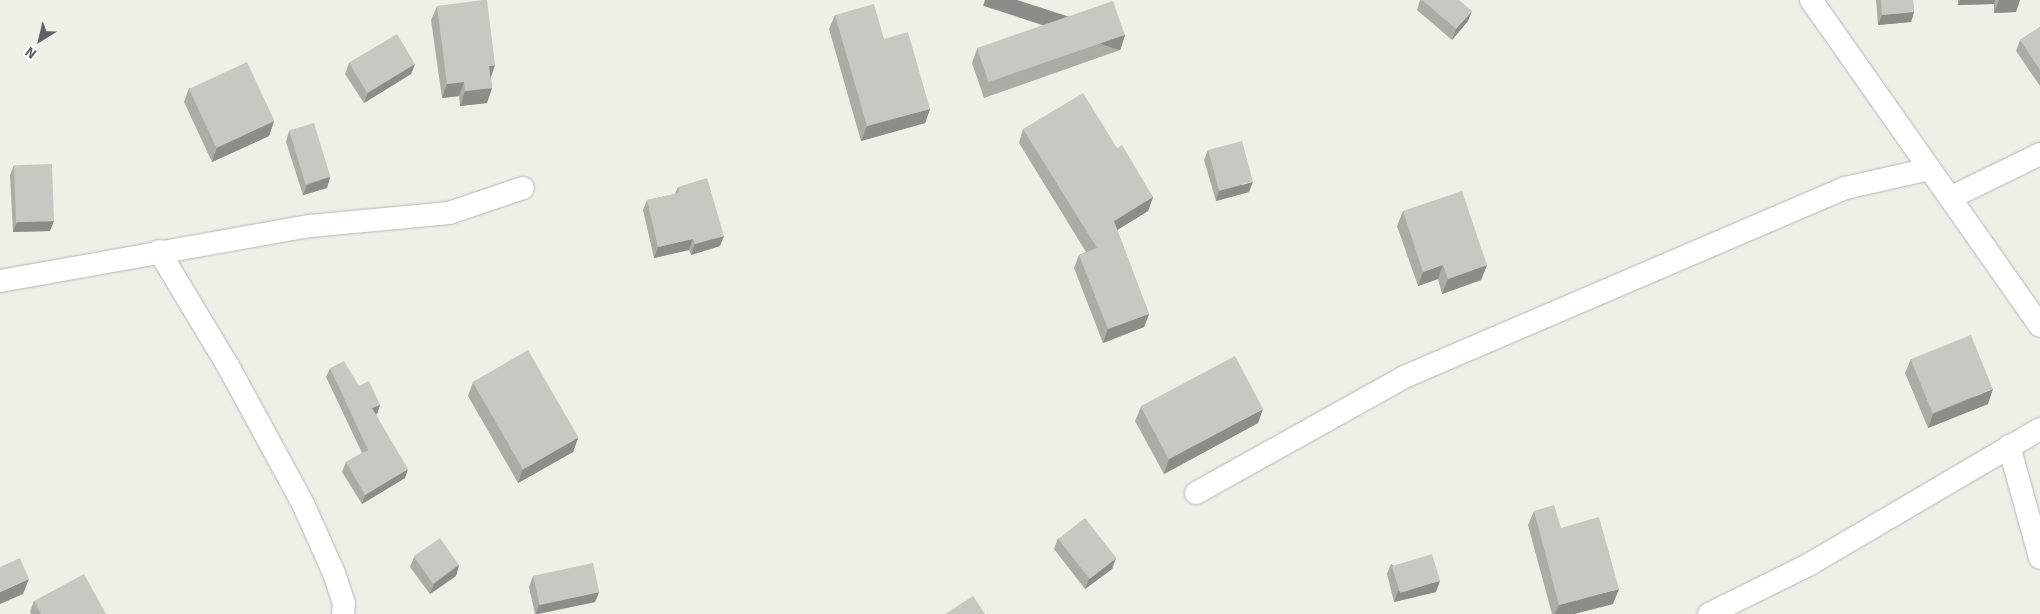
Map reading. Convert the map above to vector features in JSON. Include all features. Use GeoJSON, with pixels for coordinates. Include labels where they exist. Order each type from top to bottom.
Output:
{"type":"FeatureCollection","features":[{"type":"Feature","properties":{"kind":"street"},"geometry":{"type":"LineString","coordinates":[[1811,0],[2040,326]]}},
{"type":"Feature","properties":{"kind":"street"},"geometry":{"type":"LineString","coordinates":[[1950,198],[2040,154]]}},
{"type":"Feature","properties":{"kind":"street"},"geometry":{"type":"LineString","coordinates":[[1196,493],[1404,377],[1845,188],[1929,169]]}},
{"type":"Feature","properties":{"kind":"street"},"geometry":{"type":"LineString","coordinates":[[0,281],[159,250],[310,226],[449,213],[523,188]]}},
{"type":"Feature","properties":{"kind":"street"},"geometry":{"type":"LineString","coordinates":[[159,250],[228,364],[304,506],[334,573],[344,603],[342,614]]}},
{"type":"Feature","properties":{"kind":"street"},"geometry":{"type":"LineString","coordinates":[[1709,614],[1810,564],[2040,428]]}},
{"type":"Feature","properties":{"kind":"street"},"geometry":{"type":"LineString","coordinates":[[2010,446],[2040,558]]}},
{"type":"Feature","properties":{"kind":"building"},"geometry":{"type":"Polygon","coordinates":[[[487,0],[495,65],[489,66],[492,88],[465,91],[464,82],[447,84],[437,6],[487,0]]]}},
{"type":"Feature","properties":{"kind":"building"},"geometry":{"type":"Polygon","coordinates":[[[1422,0],[1459,0],[1472,11],[1456,29],[1422,0]]]}},
{"type":"Feature","properties":{"kind":"building"},"geometry":{"type":"Polygon","coordinates":[[[1881,0],[1913,0],[1914,12],[1882,15],[1881,0]]]}},
{"type":"Feature","properties":{"kind":"building"},"geometry":{"type":"Polygon","coordinates":[[[1113,1],[1125,35],[989,82],[977,48],[1113,1]]]}},
{"type":"Feature","properties":{"kind":"building"},"geometry":{"type":"Polygon","coordinates":[[[874,4],[884,39],[908,32],[930,109],[867,126],[835,15],[874,4]]]}},
{"type":"Feature","properties":{"kind":"building"},"geometry":{"type":"Polygon","coordinates":[[[2040,27],[2040,70],[2020,40],[2040,27]]]}},
{"type":"Feature","properties":{"kind":"building"},"geometry":{"type":"Polygon","coordinates":[[[397,34],[415,64],[367,93],[349,63],[397,34]]]}},
{"type":"Feature","properties":{"kind":"building"},"geometry":{"type":"Polygon","coordinates":[[[247,62],[274,121],[216,148],[189,89],[247,62]]]}},
{"type":"Feature","properties":{"kind":"building"},"geometry":{"type":"Polygon","coordinates":[[[1083,93],[1117,148],[1122,145],[1153,197],[1114,221],[1149,314],[1108,329],[1079,255],[1097,248],[1023,129],[1083,93]]]}},
{"type":"Feature","properties":{"kind":"building"},"geometry":{"type":"Polygon","coordinates":[[[314,123],[330,177],[306,184],[289,131],[314,123]]]}},
{"type":"Feature","properties":{"kind":"building"},"geometry":{"type":"Polygon","coordinates":[[[1242,141],[1253,182],[1219,191],[1208,150],[1242,141]]]}},
{"type":"Feature","properties":{"kind":"building"},"geometry":{"type":"Polygon","coordinates":[[[52,164],[54,221],[16,222],[14,165],[52,164]]]}},
{"type":"Feature","properties":{"kind":"building"},"geometry":{"type":"Polygon","coordinates":[[[707,178],[724,236],[695,244],[693,239],[658,247],[647,200],[679,193],[678,187],[707,178]]]}},
{"type":"Feature","properties":{"kind":"building"},"geometry":{"type":"Polygon","coordinates":[[[1462,191],[1487,265],[1448,279],[1443,265],[1423,272],[1403,211],[1462,191]]]}},
{"type":"Feature","properties":{"kind":"building"},"geometry":{"type":"Polygon","coordinates":[[[1971,335],[1993,389],[1932,413],[1911,359],[1971,335]]]}},
{"type":"Feature","properties":{"kind":"building"},"geometry":{"type":"Polygon","coordinates":[[[528,350],[578,437],[523,469],[473,382],[528,350]]]}},
{"type":"Feature","properties":{"kind":"building"},"geometry":{"type":"Polygon","coordinates":[[[1235,356],[1263,409],[1169,459],[1141,406],[1235,356]]]}},
{"type":"Feature","properties":{"kind":"building"},"geometry":{"type":"Polygon","coordinates":[[[344,361],[359,386],[369,381],[380,405],[372,408],[408,469],[365,495],[346,462],[368,450],[330,368],[344,361]]]}},
{"type":"Feature","properties":{"kind":"building"},"geometry":{"type":"Polygon","coordinates":[[[1554,505],[1561,528],[1599,517],[1619,589],[1559,605],[1534,511],[1554,505]]]}},
{"type":"Feature","properties":{"kind":"building"},"geometry":{"type":"Polygon","coordinates":[[[1085,518],[1116,558],[1090,579],[1058,539],[1085,518]]]}},
{"type":"Feature","properties":{"kind":"building"},"geometry":{"type":"Polygon","coordinates":[[[440,538],[459,565],[433,583],[414,556],[440,538]]]}},
{"type":"Feature","properties":{"kind":"building"},"geometry":{"type":"Polygon","coordinates":[[[1432,554],[1440,581],[1400,593],[1392,566],[1432,554]]]}},
{"type":"Feature","properties":{"kind":"building"},"geometry":{"type":"Polygon","coordinates":[[[20,558],[29,579],[0,592],[0,567],[20,558]]]}},
{"type":"Feature","properties":{"kind":"building"},"geometry":{"type":"Polygon","coordinates":[[[593,563],[599,592],[540,605],[533,576],[593,563]]]}},
{"type":"Feature","properties":{"kind":"building"},"geometry":{"type":"Polygon","coordinates":[[[84,574],[106,614],[41,614],[34,601],[84,574]]]}},
{"type":"Feature","properties":{"kind":"building"},"geometry":{"type":"Polygon","coordinates":[[[973,596],[985,614],[945,614],[973,596]]]}}]}
